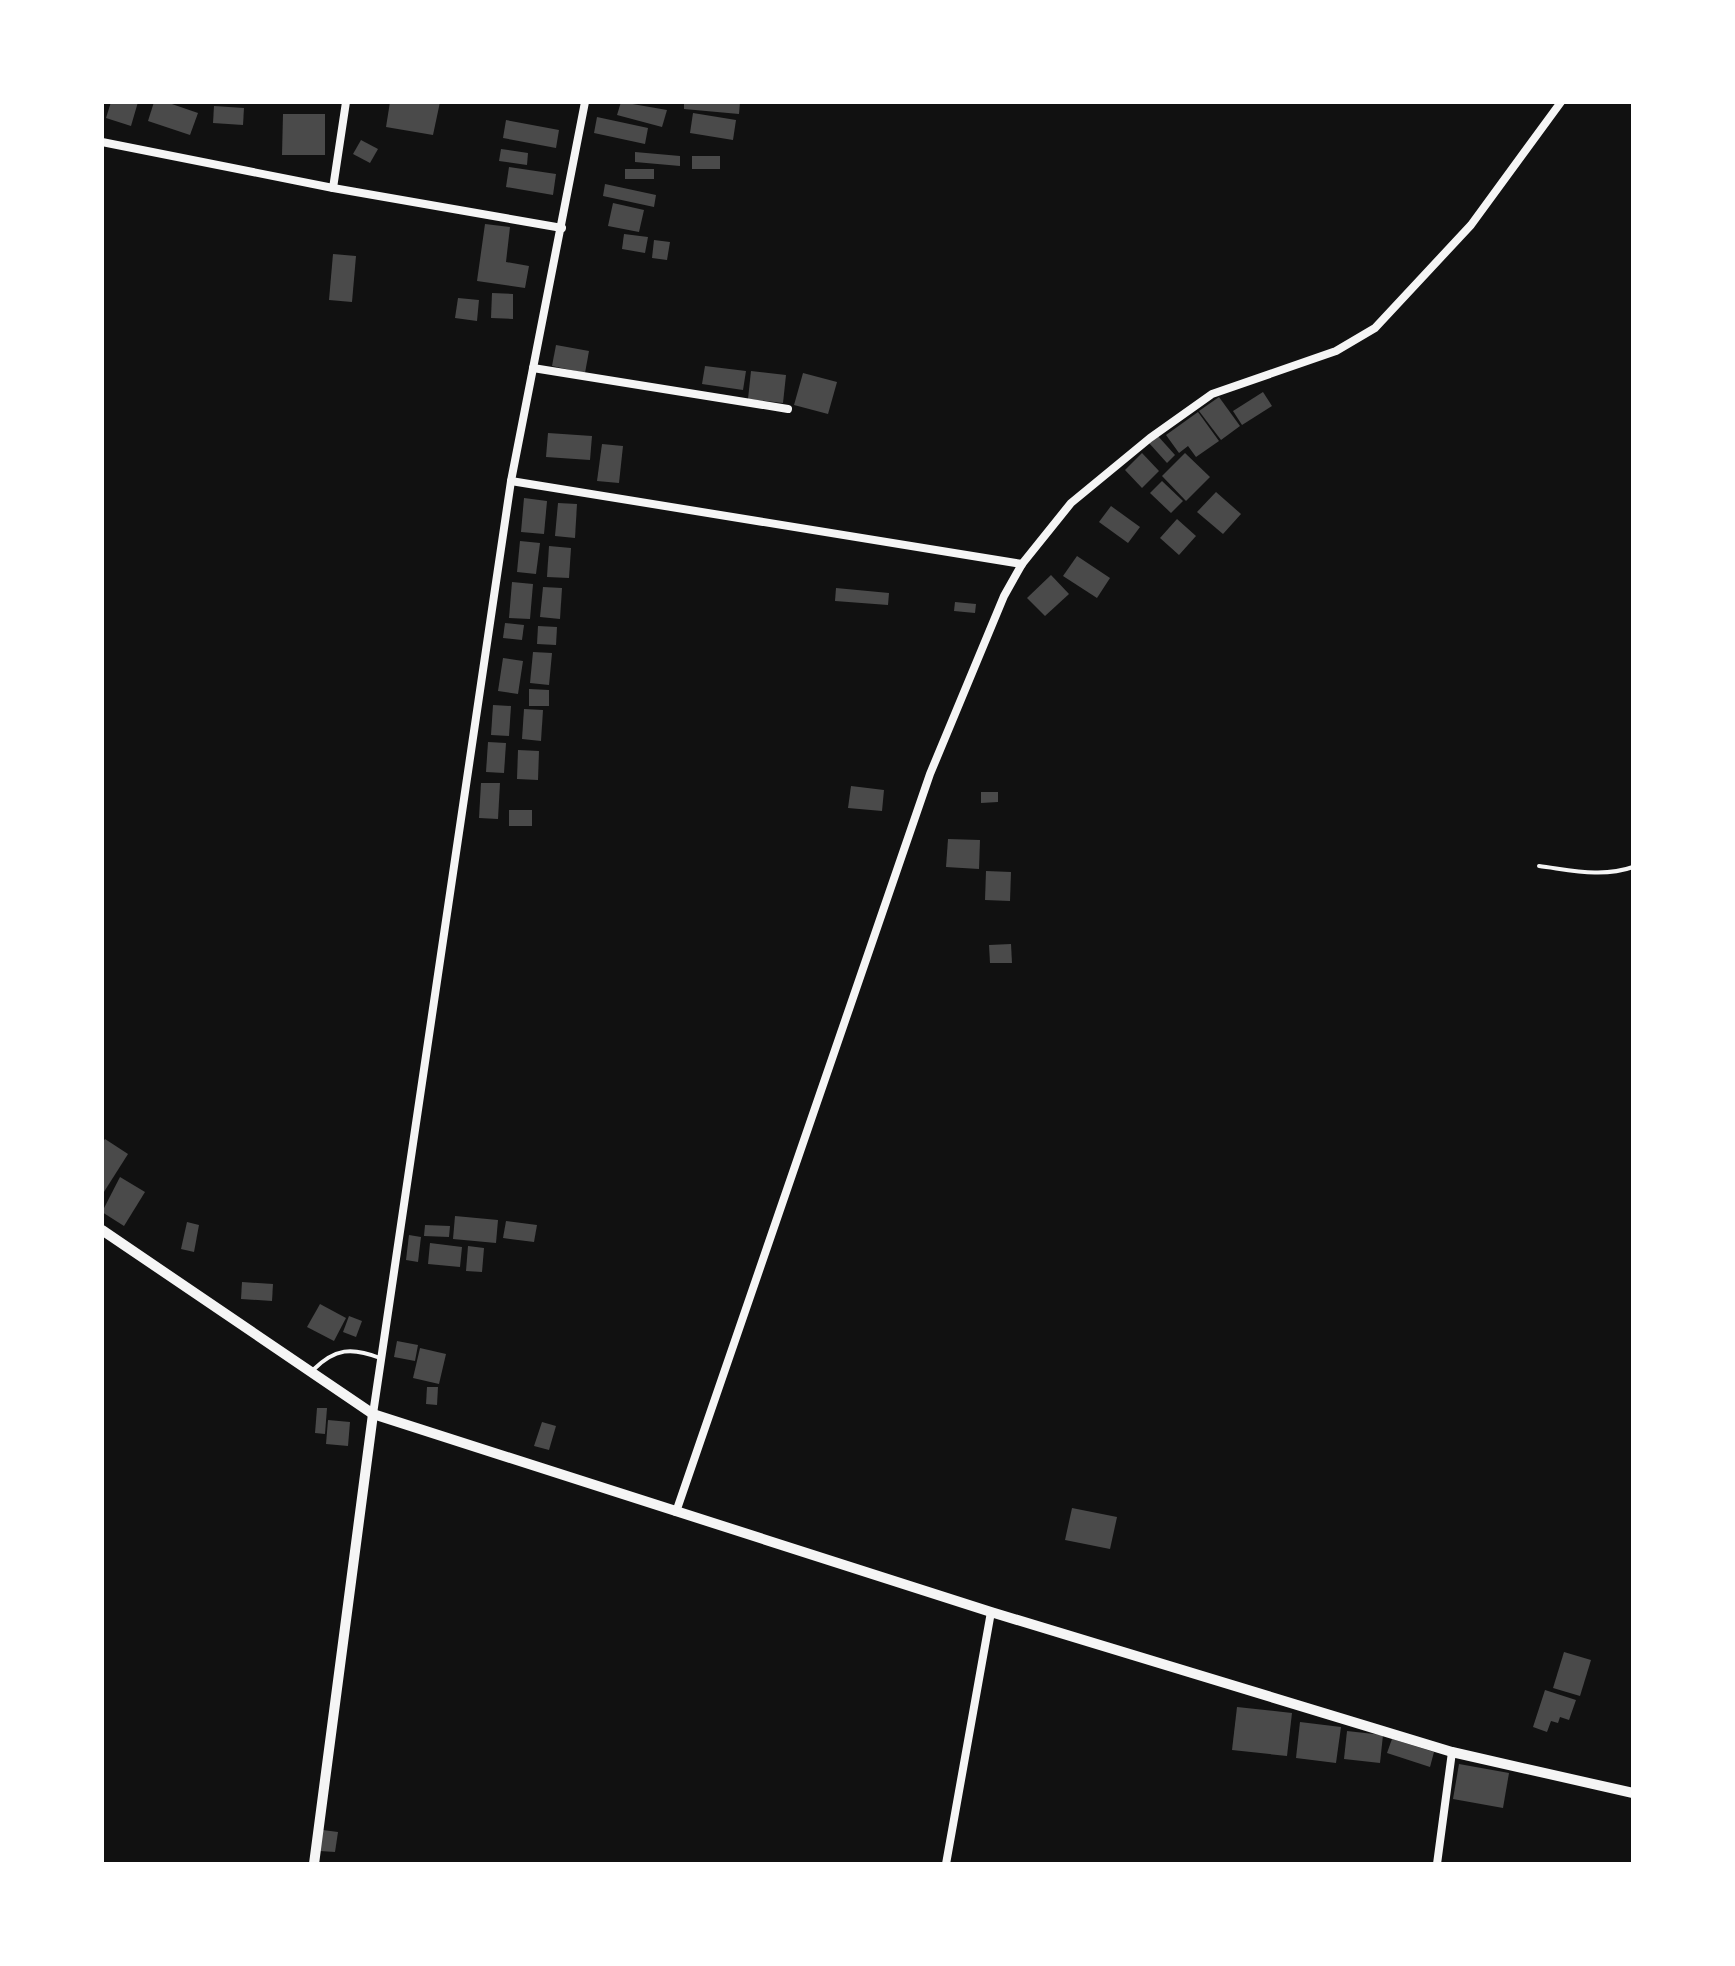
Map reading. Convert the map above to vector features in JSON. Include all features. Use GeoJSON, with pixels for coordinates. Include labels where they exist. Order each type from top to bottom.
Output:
{"type":"FeatureCollection","features":[{"type":"Feature","properties":{"kind":"street"},"geometry":{"type":"LineString","coordinates":[[333,188],[346,102]]}},
{"type":"Feature","properties":{"kind":"street"},"geometry":{"type":"LineString","coordinates":[[314,1864],[373,1414],[511,481],[585,102]]}},
{"type":"Feature","properties":{"kind":"street"},"geometry":{"type":"LineString","coordinates":[[676,1512],[930,774],[1004,596],[1022,564],[1071,503],[1150,438],[1212,394],[1336,351],[1375,328],[1471,225],[1561,102]]}},
{"type":"Feature","properties":{"kind":"street"},"geometry":{"type":"LineString","coordinates":[[102,142],[333,188],[562,228]]}},
{"type":"Feature","properties":{"kind":"street"},"geometry":{"type":"LineString","coordinates":[[533,368],[788,409]]}},
{"type":"Feature","properties":{"kind":"street"},"geometry":{"type":"LineString","coordinates":[[511,481],[1022,564]]}},
{"type":"Feature","properties":{"kind":"street"},"geometry":{"type":"LineString","coordinates":[[102,1230],[373,1414],[991,1612],[1452,1752],[1633,1793]]}},
{"type":"Feature","properties":{"kind":"street"},"geometry":{"type":"LineString","coordinates":[[946,1864],[991,1612]]}},
{"type":"Feature","properties":{"kind":"street"},"geometry":{"type":"LineString","coordinates":[[1437,1864],[1452,1752]]}},
{"type":"Feature","properties":{"kind":"lane"},"geometry":{"type":"LineString","coordinates":[[1539,866],[1592,874],[1617,873],[1633,867]]}},
{"type":"Feature","properties":{"kind":"lane"},"geometry":{"type":"LineString","coordinates":[[312,1372],[325,1359],[342,1350],[362,1350],[381,1358]]}},
{"type":"Feature","properties":{"kind":"building"},"geometry":{"type":"Polygon","coordinates":[[[111,102],[138,102],[131,126],[106,118],[111,102]]]}},
{"type":"Feature","properties":{"kind":"building"},"geometry":{"type":"Polygon","coordinates":[[[154,102],[166,102],[198,113],[190,135],[148,121],[154,102]]]}},
{"type":"Feature","properties":{"kind":"building"},"geometry":{"type":"Polygon","coordinates":[[[390,102],[440,102],[433,135],[386,127],[390,102]]]}},
{"type":"Feature","properties":{"kind":"building"},"geometry":{"type":"Polygon","coordinates":[[[621,102],[667,110],[662,127],[617,115],[621,102]]]}},
{"type":"Feature","properties":{"kind":"building"},"geometry":{"type":"Polygon","coordinates":[[[684,102],[740,102],[739,114],[684,109],[684,102]]]}},
{"type":"Feature","properties":{"kind":"building"},"geometry":{"type":"Polygon","coordinates":[[[214,106],[244,108],[243,125],[213,123],[214,106]]]}},
{"type":"Feature","properties":{"kind":"building"},"geometry":{"type":"Polygon","coordinates":[[[693,113],[736,120],[733,140],[690,133],[693,113]]]}},
{"type":"Feature","properties":{"kind":"building"},"geometry":{"type":"Polygon","coordinates":[[[283,114],[325,114],[325,155],[282,155],[283,114]]]}},
{"type":"Feature","properties":{"kind":"building"},"geometry":{"type":"Polygon","coordinates":[[[597,117],[648,128],[645,144],[594,133],[597,117]]]}},
{"type":"Feature","properties":{"kind":"building"},"geometry":{"type":"Polygon","coordinates":[[[506,120],[559,130],[556,148],[503,138],[506,120]]]}},
{"type":"Feature","properties":{"kind":"building"},"geometry":{"type":"Polygon","coordinates":[[[361,140],[378,149],[370,163],[353,154],[361,140]]]}},
{"type":"Feature","properties":{"kind":"building"},"geometry":{"type":"Polygon","coordinates":[[[501,149],[528,153],[527,165],[499,161],[501,149]]]}},
{"type":"Feature","properties":{"kind":"building"},"geometry":{"type":"Polygon","coordinates":[[[635,152],[680,156],[680,166],[635,162],[635,152]]]}},
{"type":"Feature","properties":{"kind":"building"},"geometry":{"type":"Polygon","coordinates":[[[692,156],[720,156],[720,169],[692,169],[692,156]]]}},
{"type":"Feature","properties":{"kind":"building"},"geometry":{"type":"Polygon","coordinates":[[[509,167],[556,174],[553,195],[506,187],[509,167]]]}},
{"type":"Feature","properties":{"kind":"building"},"geometry":{"type":"Polygon","coordinates":[[[625,169],[654,169],[654,179],[625,179],[625,169]]]}},
{"type":"Feature","properties":{"kind":"building"},"geometry":{"type":"Polygon","coordinates":[[[605,184],[656,195],[654,207],[603,196],[605,184]]]}},
{"type":"Feature","properties":{"kind":"building"},"geometry":{"type":"Polygon","coordinates":[[[613,203],[644,210],[639,232],[608,226],[613,203]]]}},
{"type":"Feature","properties":{"kind":"building"},"geometry":{"type":"Polygon","coordinates":[[[485,224],[510,227],[506,262],[529,266],[525,288],[477,281],[485,224]]]}},
{"type":"Feature","properties":{"kind":"building"},"geometry":{"type":"Polygon","coordinates":[[[624,234],[648,237],[645,253],[622,249],[624,234]]]}},
{"type":"Feature","properties":{"kind":"building"},"geometry":{"type":"Polygon","coordinates":[[[654,240],[670,242],[667,260],[652,258],[654,240]]]}},
{"type":"Feature","properties":{"kind":"building"},"geometry":{"type":"Polygon","coordinates":[[[333,254],[356,256],[352,302],[329,300],[333,254]]]}},
{"type":"Feature","properties":{"kind":"building"},"geometry":{"type":"Polygon","coordinates":[[[492,293],[513,294],[513,319],[491,318],[492,293]]]}},
{"type":"Feature","properties":{"kind":"building"},"geometry":{"type":"Polygon","coordinates":[[[458,298],[479,300],[477,321],[455,318],[458,298]]]}},
{"type":"Feature","properties":{"kind":"building"},"geometry":{"type":"Polygon","coordinates":[[[556,345],[589,351],[585,373],[552,366],[556,345]]]}},
{"type":"Feature","properties":{"kind":"building"},"geometry":{"type":"Polygon","coordinates":[[[705,366],[746,371],[743,390],[702,384],[705,366]]]}},
{"type":"Feature","properties":{"kind":"building"},"geometry":{"type":"Polygon","coordinates":[[[751,371],[786,375],[783,403],[748,399],[751,371]]]}},
{"type":"Feature","properties":{"kind":"building"},"geometry":{"type":"Polygon","coordinates":[[[803,373],[837,382],[828,414],[794,405],[803,373]]]}},
{"type":"Feature","properties":{"kind":"building"},"geometry":{"type":"Polygon","coordinates":[[[1263,392],[1272,406],[1242,425],[1233,411],[1263,392]]]}},
{"type":"Feature","properties":{"kind":"building"},"geometry":{"type":"Polygon","coordinates":[[[1219,397],[1240,426],[1221,440],[1199,411],[1219,397]]]}},
{"type":"Feature","properties":{"kind":"building"},"geometry":{"type":"Polygon","coordinates":[[[1198,412],[1219,441],[1196,457],[1188,446],[1179,453],[1166,435],[1198,412]]]}},
{"type":"Feature","properties":{"kind":"building"},"geometry":{"type":"Polygon","coordinates":[[[548,433],[592,436],[590,460],[546,457],[548,433]]]}},
{"type":"Feature","properties":{"kind":"building"},"geometry":{"type":"Polygon","coordinates":[[[1157,435],[1175,455],[1167,463],[1149,443],[1157,435]]]}},
{"type":"Feature","properties":{"kind":"building"},"geometry":{"type":"Polygon","coordinates":[[[602,444],[623,446],[619,483],[597,481],[602,444]]]}},
{"type":"Feature","properties":{"kind":"building"},"geometry":{"type":"Polygon","coordinates":[[[1142,453],[1159,471],[1142,488],[1125,470],[1142,453]]]}},
{"type":"Feature","properties":{"kind":"building"},"geometry":{"type":"Polygon","coordinates":[[[1185,453],[1210,477],[1186,501],[1162,476],[1185,453]]]}},
{"type":"Feature","properties":{"kind":"building"},"geometry":{"type":"Polygon","coordinates":[[[1162,481],[1183,501],[1171,513],[1150,493],[1162,481]]]}},
{"type":"Feature","properties":{"kind":"building"},"geometry":{"type":"Polygon","coordinates":[[[1216,492],[1241,514],[1223,534],[1197,512],[1216,492]]]}},
{"type":"Feature","properties":{"kind":"building"},"geometry":{"type":"Polygon","coordinates":[[[524,498],[547,501],[544,534],[521,532],[524,498]]]}},
{"type":"Feature","properties":{"kind":"building"},"geometry":{"type":"Polygon","coordinates":[[[558,503],[577,504],[575,538],[555,536],[558,503]]]}},
{"type":"Feature","properties":{"kind":"building"},"geometry":{"type":"Polygon","coordinates":[[[1111,506],[1140,527],[1128,543],[1099,522],[1111,506]]]}},
{"type":"Feature","properties":{"kind":"building"},"geometry":{"type":"Polygon","coordinates":[[[1177,519],[1196,536],[1179,555],[1160,538],[1177,519]]]}},
{"type":"Feature","properties":{"kind":"building"},"geometry":{"type":"Polygon","coordinates":[[[520,541],[540,543],[536,574],[517,572],[520,541]]]}},
{"type":"Feature","properties":{"kind":"building"},"geometry":{"type":"Polygon","coordinates":[[[549,546],[571,548],[569,578],[547,577],[549,546]]]}},
{"type":"Feature","properties":{"kind":"building"},"geometry":{"type":"Polygon","coordinates":[[[1077,556],[1110,578],[1097,598],[1063,576],[1077,556]]]}},
{"type":"Feature","properties":{"kind":"building"},"geometry":{"type":"Polygon","coordinates":[[[1051,575],[1069,594],[1045,616],[1027,598],[1051,575]]]}},
{"type":"Feature","properties":{"kind":"building"},"geometry":{"type":"Polygon","coordinates":[[[512,582],[533,584],[530,619],[509,618],[512,582]]]}},
{"type":"Feature","properties":{"kind":"building"},"geometry":{"type":"Polygon","coordinates":[[[543,587],[562,588],[560,619],[540,617],[543,587]]]}},
{"type":"Feature","properties":{"kind":"building"},"geometry":{"type":"Polygon","coordinates":[[[836,588],[889,593],[888,605],[835,601],[836,588]]]}},
{"type":"Feature","properties":{"kind":"building"},"geometry":{"type":"Polygon","coordinates":[[[955,602],[976,604],[975,613],[954,611],[955,602]]]}},
{"type":"Feature","properties":{"kind":"building"},"geometry":{"type":"Polygon","coordinates":[[[505,623],[524,625],[522,640],[503,638],[505,623]]]}},
{"type":"Feature","properties":{"kind":"building"},"geometry":{"type":"Polygon","coordinates":[[[538,626],[557,627],[556,645],[537,644],[538,626]]]}},
{"type":"Feature","properties":{"kind":"building"},"geometry":{"type":"Polygon","coordinates":[[[533,652],[552,653],[549,685],[530,683],[533,652]]]}},
{"type":"Feature","properties":{"kind":"building"},"geometry":{"type":"Polygon","coordinates":[[[503,658],[523,661],[518,694],[498,691],[503,658]]]}},
{"type":"Feature","properties":{"kind":"building"},"geometry":{"type":"Polygon","coordinates":[[[529,689],[549,690],[549,706],[529,706],[529,689]]]}},
{"type":"Feature","properties":{"kind":"building"},"geometry":{"type":"Polygon","coordinates":[[[493,705],[511,706],[509,736],[491,735],[493,705]]]}},
{"type":"Feature","properties":{"kind":"building"},"geometry":{"type":"Polygon","coordinates":[[[524,709],[543,710],[541,741],[522,739],[524,709]]]}},
{"type":"Feature","properties":{"kind":"building"},"geometry":{"type":"Polygon","coordinates":[[[488,742],[506,743],[504,773],[486,772],[488,742]]]}},
{"type":"Feature","properties":{"kind":"building"},"geometry":{"type":"Polygon","coordinates":[[[518,750],[539,751],[538,780],[517,779],[518,750]]]}},
{"type":"Feature","properties":{"kind":"building"},"geometry":{"type":"Polygon","coordinates":[[[481,783],[500,783],[498,819],[479,818],[481,783]]]}},
{"type":"Feature","properties":{"kind":"building"},"geometry":{"type":"Polygon","coordinates":[[[851,786],[884,790],[882,811],[848,808],[851,786]]]}},
{"type":"Feature","properties":{"kind":"building"},"geometry":{"type":"Polygon","coordinates":[[[981,792],[998,792],[998,802],[981,803],[981,792]]]}},
{"type":"Feature","properties":{"kind":"building"},"geometry":{"type":"Polygon","coordinates":[[[509,810],[532,810],[532,826],[509,826],[509,810]]]}},
{"type":"Feature","properties":{"kind":"building"},"geometry":{"type":"Polygon","coordinates":[[[948,839],[980,840],[979,869],[946,867],[948,839]]]}},
{"type":"Feature","properties":{"kind":"building"},"geometry":{"type":"Polygon","coordinates":[[[986,871],[1011,872],[1010,901],[985,900],[986,871]]]}},
{"type":"Feature","properties":{"kind":"building"},"geometry":{"type":"Polygon","coordinates":[[[1011,944],[1012,963],[990,963],[989,945],[1011,944]]]}},
{"type":"Feature","properties":{"kind":"building"},"geometry":{"type":"Polygon","coordinates":[[[105,1139],[128,1154],[102,1195],[102,1143],[105,1139]]]}},
{"type":"Feature","properties":{"kind":"building"},"geometry":{"type":"Polygon","coordinates":[[[120,1177],[145,1192],[124,1226],[102,1212],[120,1177]]]}},
{"type":"Feature","properties":{"kind":"building"},"geometry":{"type":"Polygon","coordinates":[[[455,1216],[498,1220],[496,1243],[453,1239],[455,1216]]]}},
{"type":"Feature","properties":{"kind":"building"},"geometry":{"type":"Polygon","coordinates":[[[506,1221],[537,1225],[534,1242],[503,1238],[506,1221]]]}},
{"type":"Feature","properties":{"kind":"building"},"geometry":{"type":"Polygon","coordinates":[[[187,1222],[199,1225],[194,1252],[181,1249],[187,1222]]]}},
{"type":"Feature","properties":{"kind":"building"},"geometry":{"type":"Polygon","coordinates":[[[425,1225],[450,1226],[449,1237],[424,1236],[425,1225]]]}},
{"type":"Feature","properties":{"kind":"building"},"geometry":{"type":"Polygon","coordinates":[[[409,1235],[421,1237],[418,1262],[406,1260],[409,1235]]]}},
{"type":"Feature","properties":{"kind":"building"},"geometry":{"type":"Polygon","coordinates":[[[430,1243],[462,1247],[460,1267],[428,1264],[430,1243]]]}},
{"type":"Feature","properties":{"kind":"building"},"geometry":{"type":"Polygon","coordinates":[[[468,1246],[484,1248],[482,1272],[466,1271],[468,1246]]]}},
{"type":"Feature","properties":{"kind":"building"},"geometry":{"type":"Polygon","coordinates":[[[242,1282],[273,1284],[272,1301],[241,1299],[242,1282]]]}},
{"type":"Feature","properties":{"kind":"building"},"geometry":{"type":"Polygon","coordinates":[[[320,1304],[346,1318],[334,1341],[307,1327],[320,1304]]]}},
{"type":"Feature","properties":{"kind":"building"},"geometry":{"type":"Polygon","coordinates":[[[349,1316],[362,1321],[356,1337],[343,1332],[349,1316]]]}},
{"type":"Feature","properties":{"kind":"building"},"geometry":{"type":"Polygon","coordinates":[[[397,1341],[418,1345],[415,1361],[394,1357],[397,1341]]]}},
{"type":"Feature","properties":{"kind":"building"},"geometry":{"type":"Polygon","coordinates":[[[420,1348],[446,1354],[439,1384],[413,1378],[420,1348]]]}},
{"type":"Feature","properties":{"kind":"building"},"geometry":{"type":"Polygon","coordinates":[[[427,1387],[438,1387],[437,1405],[426,1404],[427,1387]]]}},
{"type":"Feature","properties":{"kind":"building"},"geometry":{"type":"Polygon","coordinates":[[[317,1408],[327,1408],[325,1434],[315,1433],[317,1408]]]}},
{"type":"Feature","properties":{"kind":"building"},"geometry":{"type":"Polygon","coordinates":[[[328,1420],[350,1422],[348,1446],[326,1444],[328,1420]]]}},
{"type":"Feature","properties":{"kind":"building"},"geometry":{"type":"Polygon","coordinates":[[[542,1422],[556,1426],[549,1450],[534,1446],[542,1422]]]}},
{"type":"Feature","properties":{"kind":"building"},"geometry":{"type":"Polygon","coordinates":[[[1072,1508],[1117,1517],[1110,1549],[1065,1540],[1072,1508]]]}},
{"type":"Feature","properties":{"kind":"building"},"geometry":{"type":"Polygon","coordinates":[[[1564,1652],[1591,1660],[1580,1696],[1553,1688],[1564,1652]]]}},
{"type":"Feature","properties":{"kind":"building"},"geometry":{"type":"Polygon","coordinates":[[[1545,1690],[1576,1700],[1569,1720],[1560,1717],[1558,1723],[1551,1721],[1547,1732],[1533,1727],[1545,1690]]]}},
{"type":"Feature","properties":{"kind":"building"},"geometry":{"type":"Polygon","coordinates":[[[1237,1707],[1292,1713],[1287,1756],[1232,1750],[1237,1707]]]}},
{"type":"Feature","properties":{"kind":"building"},"geometry":{"type":"Polygon","coordinates":[[[1300,1722],[1341,1727],[1336,1763],[1296,1758],[1300,1722]]]}},
{"type":"Feature","properties":{"kind":"building"},"geometry":{"type":"Polygon","coordinates":[[[1347,1731],[1383,1735],[1380,1763],[1344,1759],[1347,1731]]]}},
{"type":"Feature","properties":{"kind":"building"},"geometry":{"type":"Polygon","coordinates":[[[1392,1739],[1434,1752],[1430,1767],[1387,1753],[1392,1739]]]}},
{"type":"Feature","properties":{"kind":"building"},"geometry":{"type":"Polygon","coordinates":[[[1459,1764],[1509,1773],[1503,1808],[1453,1799],[1459,1764]]]}},
{"type":"Feature","properties":{"kind":"building"},"geometry":{"type":"Polygon","coordinates":[[[323,1830],[338,1832],[335,1852],[320,1851],[323,1830]]]}}]}
